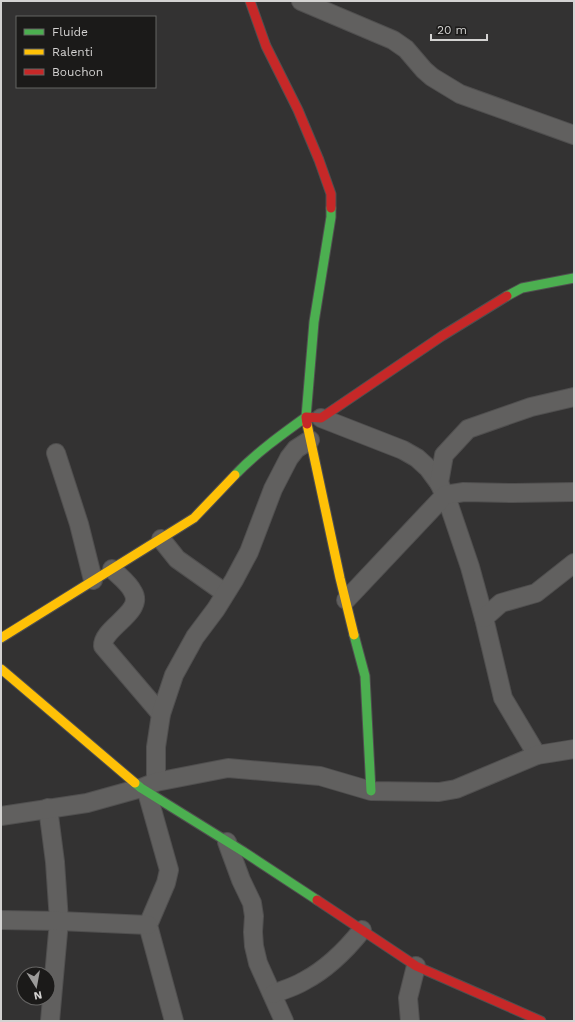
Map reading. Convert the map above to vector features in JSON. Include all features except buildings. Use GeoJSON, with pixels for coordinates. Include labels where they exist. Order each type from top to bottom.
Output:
{"type":"FeatureCollection","features":[{"type":"Feature","properties":{"kind":"street"},"geometry":{"type":"LineString","coordinates":[[250,1],[266,46],[298,110],[331,194],[331,217],[314,322],[314,417],[310,440],[346,600],[365,676],[371,791]]}},
{"type":"Feature","properties":{"kind":"street"},"geometry":{"type":"LineString","coordinates":[[301,1],[393,40],[406,49],[432,77],[460,94],[574,135]]}},
{"type":"Feature","properties":{"kind":"street"},"geometry":{"type":"LineString","coordinates":[[1,638],[194,518],[246,463],[314,417],[490,306],[522,288],[574,278]]}},
{"type":"Feature","properties":{"kind":"street"},"geometry":{"type":"LineString","coordinates":[[346,600],[442,489],[444,455],[468,429],[531,407],[574,397]]}},
{"type":"Feature","properties":{"kind":"street"},"geometry":{"type":"LineString","coordinates":[[314,417],[403,450],[417,458],[428,468],[442,489],[470,567],[503,698],[538,755]]}},
{"type":"Feature","properties":{"kind":"street"},"geometry":{"type":"LineString","coordinates":[[174,1021],[148,925],[166,883],[169,870],[148,788],[156,747],[160,714],[174,675],[195,636],[216,609],[249,552],[273,489],[289,458],[296,449],[310,440]]}},
{"type":"Feature","properties":{"kind":"street"},"geometry":{"type":"LineString","coordinates":[[56,453],[79,524],[93,580]]}},
{"type":"Feature","properties":{"kind":"street"},"geometry":{"type":"LineString","coordinates":[[442,489],[464,492],[574,492]]}},
{"type":"Feature","properties":{"kind":"street"},"geometry":{"type":"LineString","coordinates":[[161,539],[177,559],[225,593]]}},
{"type":"Feature","properties":{"kind":"street"},"geometry":{"type":"LineString","coordinates":[[484,618],[501,603],[536,593],[574,562]]}},
{"type":"Feature","properties":{"kind":"street"},"geometry":{"type":"LineString","coordinates":[[112,569],[133,591],[135,596],[134,603],[127,615],[105,639],[104,646],[160,714]]}},
{"type":"Feature","properties":{"kind":"street"},"geometry":{"type":"LineString","coordinates":[[1,669],[148,788],[227,842],[416,966],[541,1021]]}},
{"type":"Feature","properties":{"kind":"street"},"geometry":{"type":"LineString","coordinates":[[1,816],[87,803],[228,768],[320,776],[371,791],[439,792],[456,789],[538,755],[572,754]]}},
{"type":"Feature","properties":{"kind":"street"},"geometry":{"type":"LineString","coordinates":[[48,808],[55,862],[59,921],[50,1021]]}},
{"type":"Feature","properties":{"kind":"street"},"geometry":{"type":"LineString","coordinates":[[227,842],[241,880],[252,903],[254,916],[253,932],[258,964],[284,1021]]}},
{"type":"Feature","properties":{"kind":"street"},"geometry":{"type":"LineString","coordinates":[[1,920],[148,925]]}},
{"type":"Feature","properties":{"kind":"street"},"geometry":{"type":"LineString","coordinates":[[273,994],[304,982],[320,972],[349,946],[362,930]]}},
{"type":"Feature","properties":{"kind":"street"},"geometry":{"type":"LineString","coordinates":[[410,1021],[408,998],[416,966]]}},
{"type":"Feature","properties":{"kind":"traffic: fast"},"geometry":{"type":"LineString","coordinates":[[235,475],[278,437],[306,417],[314,322],[331,217],[331,208]]}},
{"type":"Feature","properties":{"kind":"traffic: fast"},"geometry":{"type":"LineString","coordinates":[[507,296],[522,288],[574,278]]}},
{"type":"Feature","properties":{"kind":"traffic: fast"},"geometry":{"type":"LineString","coordinates":[[354,635],[365,676],[371,791]]}},
{"type":"Feature","properties":{"kind":"traffic: fast"},"geometry":{"type":"LineString","coordinates":[[135,783],[317,900]]}},
{"type":"Feature","properties":{"kind":"traffic: slow"},"geometry":{"type":"LineString","coordinates":[[307,424],[340,578],[354,635]]}},
{"type":"Feature","properties":{"kind":"traffic: slow"},"geometry":{"type":"LineString","coordinates":[[1,638],[194,518],[235,475]]}},
{"type":"Feature","properties":{"kind":"traffic: slow"},"geometry":{"type":"LineString","coordinates":[[1,669],[135,783]]}},
{"type":"Feature","properties":{"kind":"traffic: jam"},"geometry":{"type":"LineString","coordinates":[[250,1],[266,46],[298,110],[319,160],[331,194],[331,208]]}},
{"type":"Feature","properties":{"kind":"traffic: jam"},"geometry":{"type":"LineString","coordinates":[[307,424],[306,417],[321,418],[442,336],[507,296]]}},
{"type":"Feature","properties":{"kind":"traffic: jam"},"geometry":{"type":"LineString","coordinates":[[317,900],[416,966],[541,1021]]}}]}
